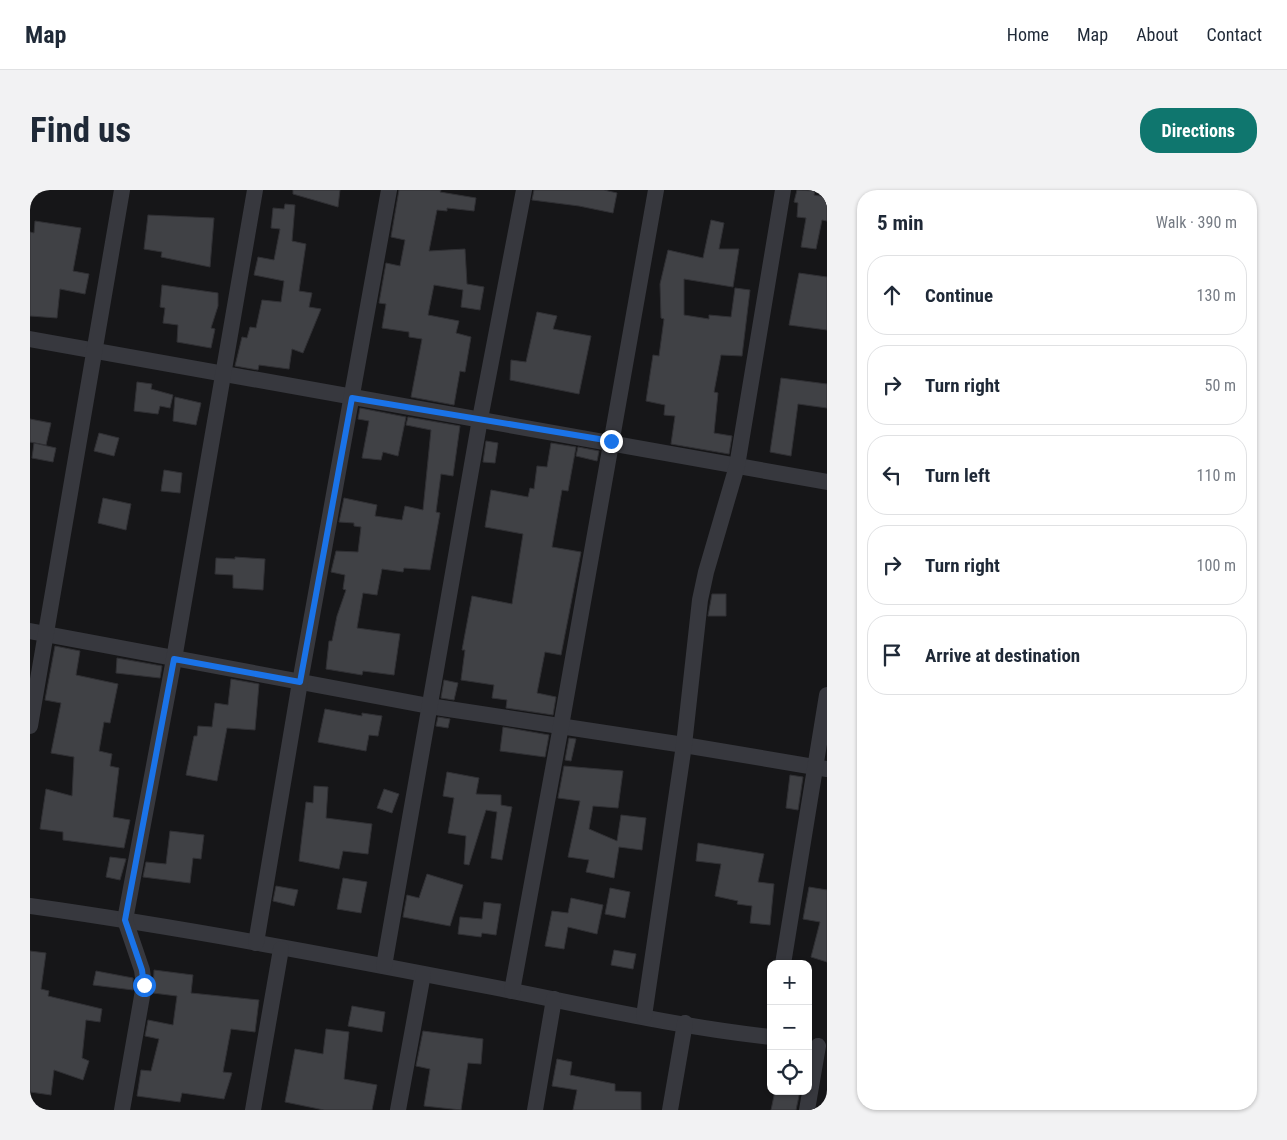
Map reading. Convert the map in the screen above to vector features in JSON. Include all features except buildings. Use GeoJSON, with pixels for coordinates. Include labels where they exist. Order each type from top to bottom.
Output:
{"type":"FeatureCollection","features":[{"type":"Feature","properties":{"kind":"street"},"geometry":{"type":"LineString","coordinates":[[30,726],[122,190]]}},
{"type":"Feature","properties":{"kind":"street"},"geometry":{"type":"LineString","coordinates":[[122,1110],[144,985],[142,970],[125,920],[174,659],[255,190]]}},
{"type":"Feature","properties":{"kind":"street"},"geometry":{"type":"LineString","coordinates":[[256,943],[300,682],[389,190]]}},
{"type":"Feature","properties":{"kind":"street"},"geometry":{"type":"LineString","coordinates":[[384,966],[480,419],[524,190]]}},
{"type":"Feature","properties":{"kind":"street"},"geometry":{"type":"LineString","coordinates":[[512,991],[562,726],[656,190]]}},
{"type":"Feature","properties":{"kind":"street"},"geometry":{"type":"LineString","coordinates":[[644,1016],[684,745],[700,600],[706,572],[737,466],[783,190]]}},
{"type":"Feature","properties":{"kind":"street"},"geometry":{"type":"LineString","coordinates":[[30,339],[352,398],[611,441],[827,482]]}},
{"type":"Feature","properties":{"kind":"street"},"geometry":{"type":"LineString","coordinates":[[30,630],[174,659],[430,706],[821,768]]}},
{"type":"Feature","properties":{"kind":"street"},"geometry":{"type":"LineString","coordinates":[[783,960],[821,768],[827,695]]}},
{"type":"Feature","properties":{"kind":"street"},"geometry":{"type":"LineString","coordinates":[[30,906],[125,920],[256,943],[644,1016],[767,1036]]}},
{"type":"Feature","properties":{"kind":"street"},"geometry":{"type":"LineString","coordinates":[[253,1110],[281,949]]}},
{"type":"Feature","properties":{"kind":"street"},"geometry":{"type":"LineString","coordinates":[[398,1110],[423,974]]}},
{"type":"Feature","properties":{"kind":"street"},"geometry":{"type":"LineString","coordinates":[[534,1110],[554,999]]}},
{"type":"Feature","properties":{"kind":"street"},"geometry":{"type":"LineString","coordinates":[[670,1110],[685,1023]]}},
{"type":"Feature","properties":{"kind":"street"},"geometry":{"type":"LineString","coordinates":[[807,1110],[818,1046]]}},
{"type":"Feature","properties":{"kind":"route"},"geometry":{"type":"LineString","coordinates":[[144,985],[142,970],[125,920],[174,659],[300,682],[352,398],[611,441]]}}]}
